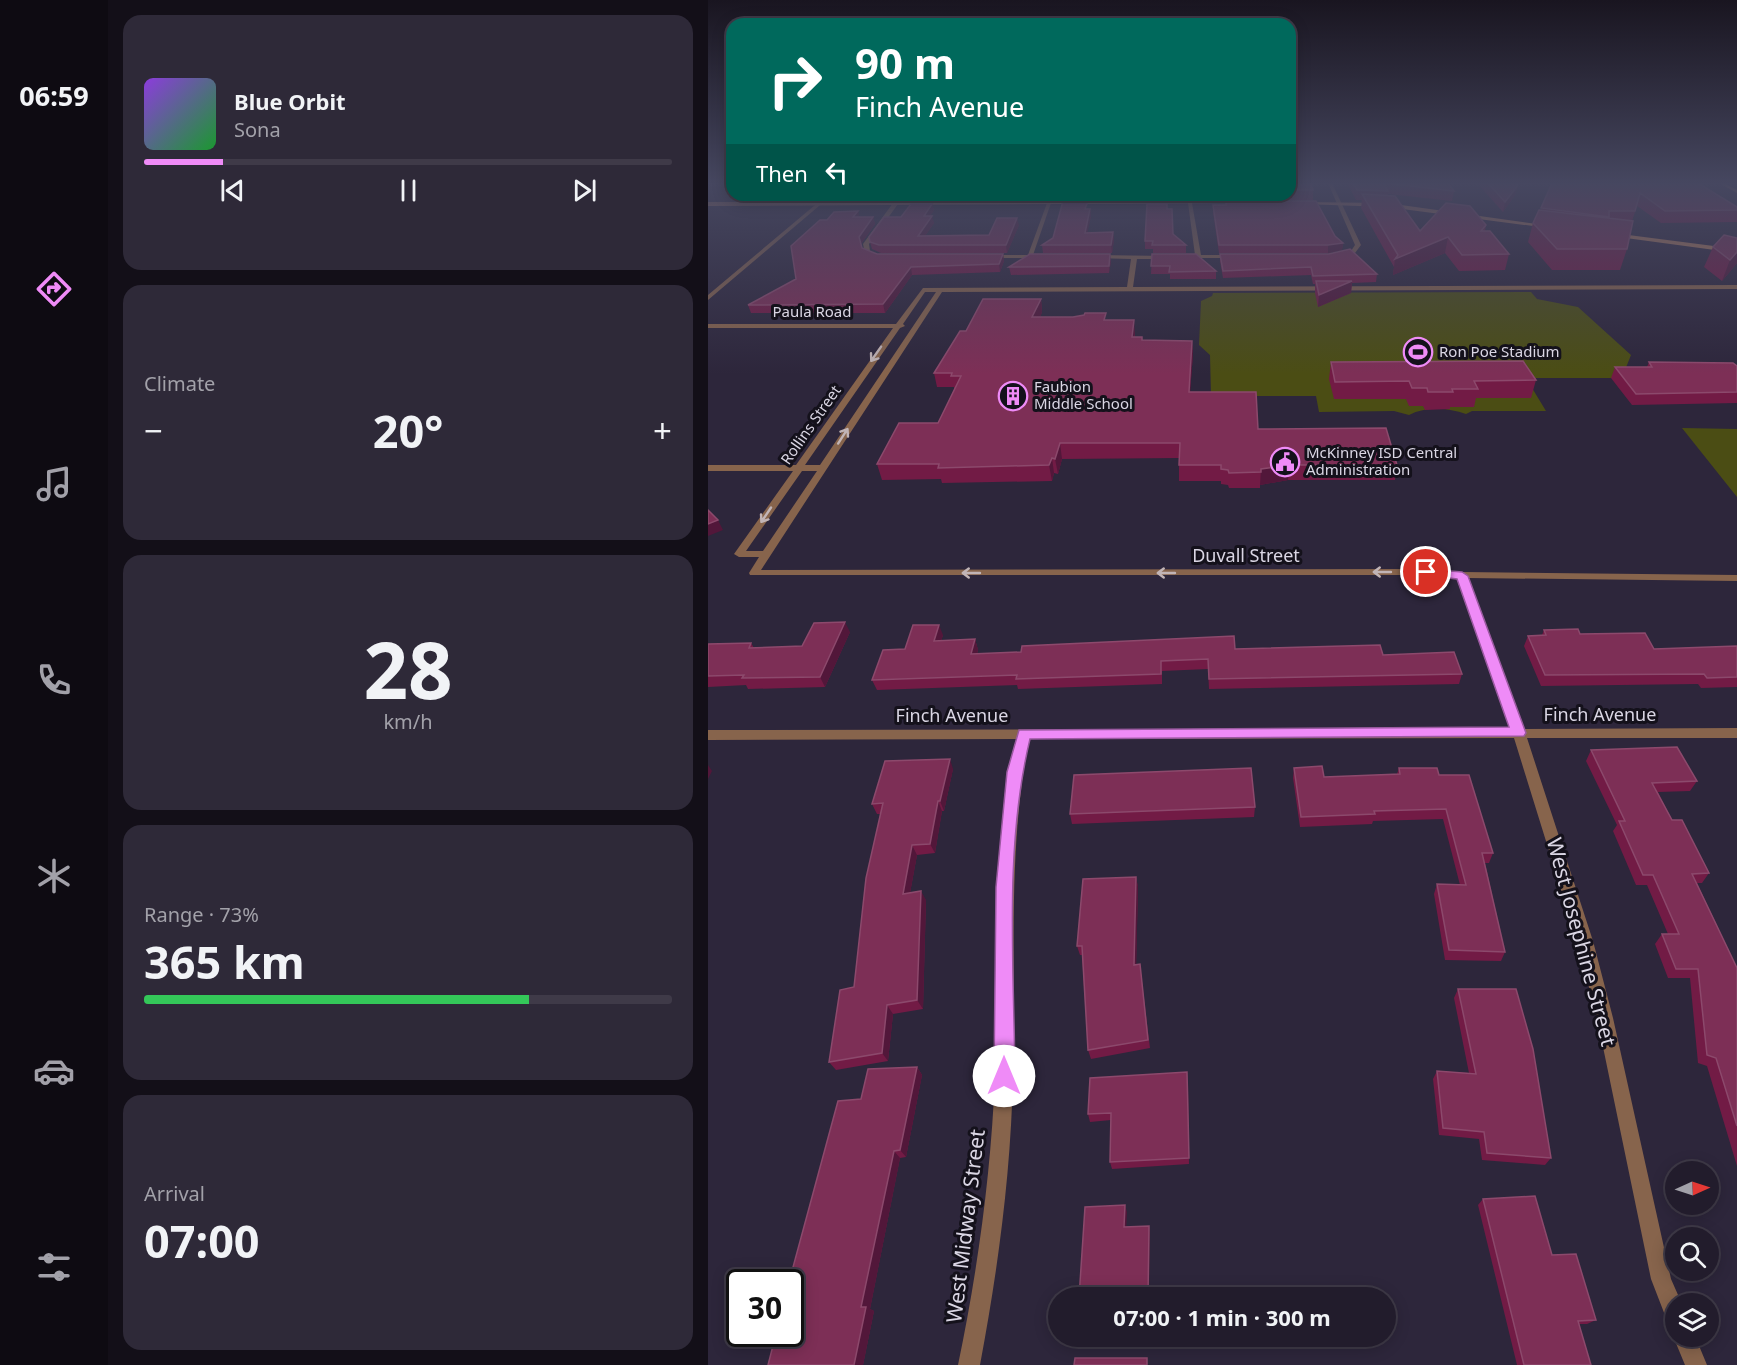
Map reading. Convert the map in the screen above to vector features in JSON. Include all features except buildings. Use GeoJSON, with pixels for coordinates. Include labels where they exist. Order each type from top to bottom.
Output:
{"type":"FeatureCollection","features":[{"type":"Feature","properties":{"kind":"street"},"geometry":{"type":"LineString","coordinates":[[708,298],[769,247]]}},
{"type":"Feature","properties":{"kind":"street"},"geometry":{"type":"LineString","coordinates":[[866,247],[867,252],[880,257]]}},
{"type":"Feature","properties":{"kind":"street"},"geometry":{"type":"LineString","coordinates":[[1030,257],[1034,247]]}},
{"type":"Feature","properties":{"kind":"street"},"geometry":{"type":"LineString","coordinates":[[1196,247],[1198,257]]}},
{"type":"Feature","properties":{"kind":"street"},"geometry":{"type":"LineString","coordinates":[[1328,257],[1353,252],[1357,247]]}},
{"type":"Feature","properties":{"kind":"street"},"geometry":{"type":"LineString","coordinates":[[1705,247],[1737,251]]}},
{"type":"Feature","properties":{"kind":"street"},"geometry":{"type":"LineString","coordinates":[[984,257],[1053,257]]}},
{"type":"Feature","properties":{"kind":"street"},"geometry":{"type":"LineString","coordinates":[[1088,257],[1245,257]]}},
{"type":"Feature","properties":{"kind":"street"},"geometry":{"type":"LineString","coordinates":[[1130,289],[1134,257]]}},
{"type":"Feature","properties":{"kind":"street"},"geometry":{"type":"LineString","coordinates":[[941,289],[1737,287]]}},
{"type":"Feature","properties":{"kind":"street","name":"Rollins Street"},"geometry":{"type":"LineString","coordinates":[[767,554],[739,554],[923,290],[941,289]]}},
{"type":"Feature","properties":{"kind":"street","name":"Rollins Street"},"geometry":{"type":"LineString","coordinates":[[754,573],[941,289]]}},
{"type":"Feature","properties":{"kind":"street","name":"Paula Road"},"geometry":{"type":"LineString","coordinates":[[708,326],[916,326]]}},
{"type":"Feature","properties":{"kind":"street"},"geometry":{"type":"LineString","coordinates":[[708,468],[822,468]]}},
{"type":"Feature","properties":{"kind":"street","name":"Duvall Street"},"geometry":{"type":"LineString","coordinates":[[754,573],[1426,572],[1462,576],[1737,578]]}},
{"type":"Feature","properties":{"kind":"street","name":"West Josephine Street"},"geometry":{"type":"LineString","coordinates":[[1462,576],[1519,733],[1585,941],[1605,1018],[1661,1280],[1667,1293]]}},
{"type":"Feature","properties":{"kind":"street","name":"Finch Avenue"},"geometry":{"type":"LineString","coordinates":[[708,735],[1737,732]]}},
{"type":"Feature","properties":{"kind":"street","name":"West Midway Street"},"geometry":{"type":"LineString","coordinates":[[969,1365],[996,1197],[1004,1076],[1005,887],[1015,772],[1024,734]]}},
{"type":"Feature","properties":{"kind":"street"},"geometry":{"type":"LineString","coordinates":[[1689,1347],[1696,1365]]}},
{"type":"Feature","properties":{"kind":"shaded area","name":"Ron Poe Stadium"},"geometry":{"type":"Polygon","coordinates":[[[1531,292],[1537,299],[1578,307],[1631,355],[1625,370],[1634,378],[1526,378],[1546,411],[1472,411],[1466,414],[1438,409],[1423,410],[1409,415],[1394,411],[1319,412],[1316,396],[1211,396],[1210,355],[1199,345],[1201,301],[1212,296],[1213,293],[1531,292]]]}},
{"type":"Feature","properties":{"kind":"shaded area"},"geometry":{"type":"Polygon","coordinates":[[[1682,428],[1737,429],[1737,497],[1682,428]]]}},
{"type":"Feature","properties":{"kind":"place","name":"Ron Poe Stadium"},"geometry":{"type":"Point","coordinates":[1418,352]}},
{"type":"Feature","properties":{"kind":"place","name":"Faubion Middle School"},"geometry":{"type":"Point","coordinates":[1013,396]}},
{"type":"Feature","properties":{"kind":"place","name":"McKinney ISD Central Administration"},"geometry":{"type":"Point","coordinates":[1285,462]}},
{"type":"Feature","properties":{"kind":"route"},"geometry":{"type":"LineString","coordinates":[[1004,1076],[1005,887],[1015,772],[1024,734],[1519,733],[1462,576],[1426,572]]}}]}
